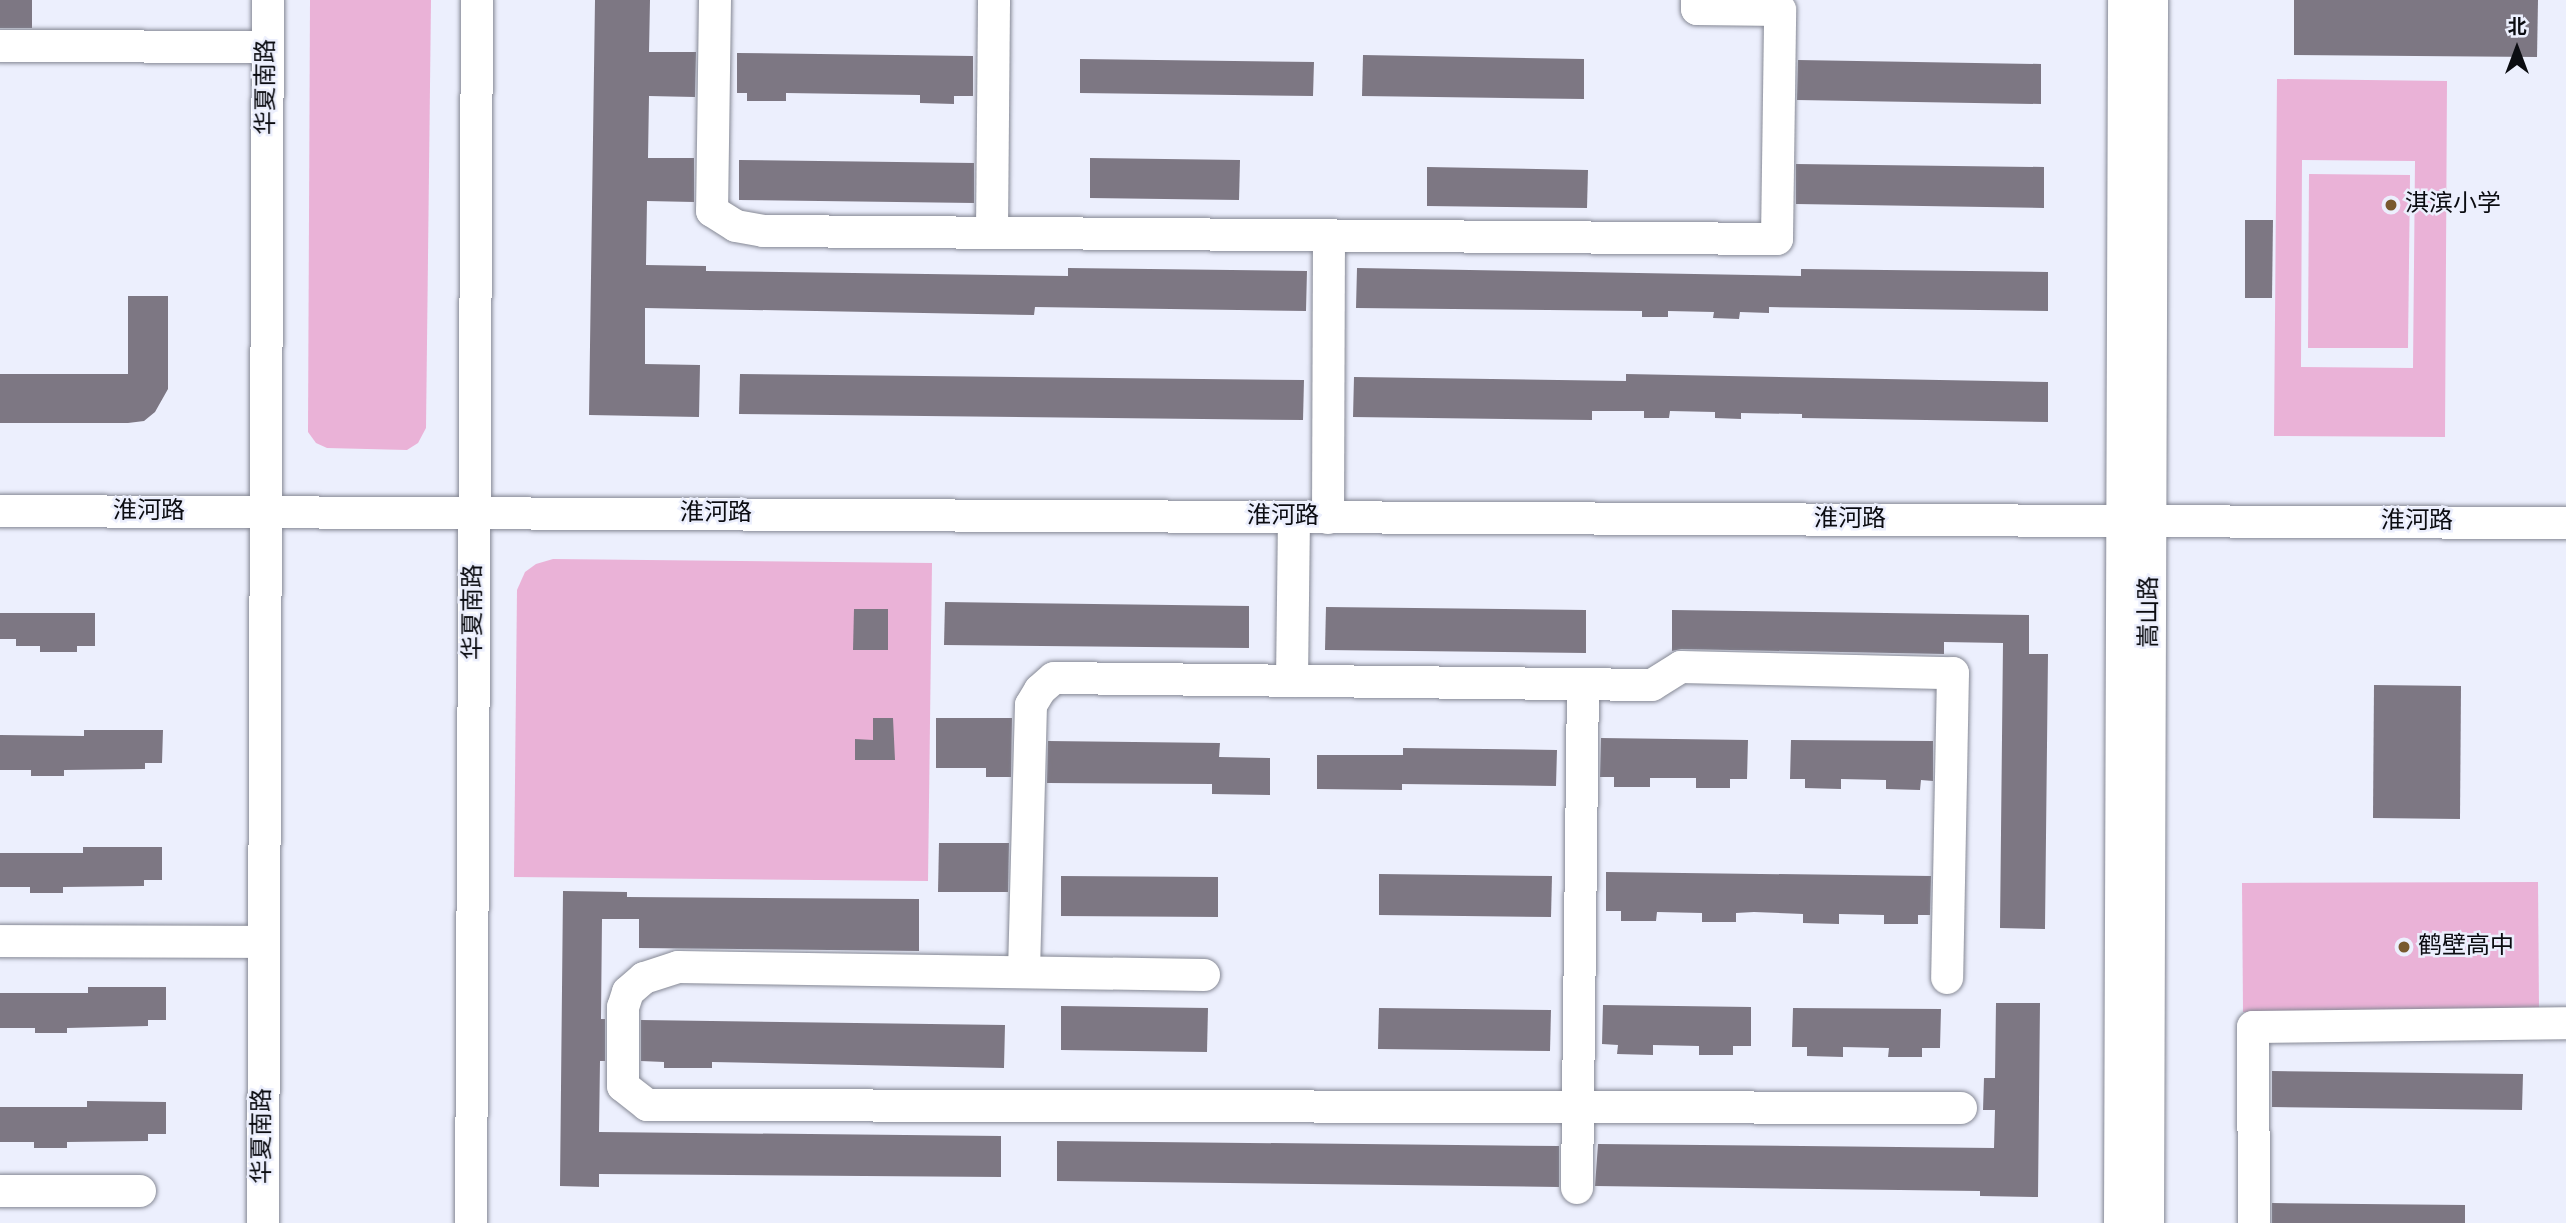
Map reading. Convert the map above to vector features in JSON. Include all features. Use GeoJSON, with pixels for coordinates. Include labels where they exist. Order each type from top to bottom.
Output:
{"type":"FeatureCollection","features":[{"type":"Feature","properties":{"kind":"street","name":"华夏南路"},"geometry":{"type":"LineString","coordinates":[[263,1223],[268,0]]}},
{"type":"Feature","properties":{"kind":"street","name":"华夏南路"},"geometry":{"type":"LineString","coordinates":[[471,1223],[477,0]]}},
{"type":"Feature","properties":{"kind":"street"},"geometry":{"type":"LineString","coordinates":[[715,0],[712,211],[736,226],[763,230],[1777,239],[1780,10],[1697,9],[1697,0]]}},
{"type":"Feature","properties":{"kind":"street"},"geometry":{"type":"LineString","coordinates":[[992,232],[994,0]]}},
{"type":"Feature","properties":{"kind":"street","name":"嵩山路"},"geometry":{"type":"LineString","coordinates":[[2124,0],[2148,1223]]}},
{"type":"Feature","properties":{"kind":"street","name":"嵩山路"},"geometry":{"type":"LineString","coordinates":[[2120,1223],[2136,521],[2152,0]]}},
{"type":"Feature","properties":{"kind":"street"},"geometry":{"type":"LineString","coordinates":[[0,46],[267,47]]}},
{"type":"Feature","properties":{"kind":"street"},"geometry":{"type":"LineString","coordinates":[[1328,517],[1329,235]]}},
{"type":"Feature","properties":{"kind":"street","name":"淮河路"},"geometry":{"type":"LineString","coordinates":[[0,511],[2566,523]]}},
{"type":"Feature","properties":{"kind":"street"},"geometry":{"type":"LineString","coordinates":[[1292,681],[1294,517]]}},
{"type":"Feature","properties":{"kind":"street"},"geometry":{"type":"LineString","coordinates":[[1024,972],[1031,705],[1040,690],[1054,678],[1652,685],[1681,667],[1953,673],[1947,978]]}},
{"type":"Feature","properties":{"kind":"street"},"geometry":{"type":"LineString","coordinates":[[1577,1188],[1583,684]]}},
{"type":"Feature","properties":{"kind":"street"},"geometry":{"type":"LineString","coordinates":[[0,941],[264,942]]}},
{"type":"Feature","properties":{"kind":"street"},"geometry":{"type":"LineString","coordinates":[[1204,975],[678,967],[644,978],[628,992],[623,1007],[623,1086],[647,1105],[1961,1108]]}},
{"type":"Feature","properties":{"kind":"street"},"geometry":{"type":"LineString","coordinates":[[2254,1223],[2253,1027],[2566,1024]]}},
{"type":"Feature","properties":{"kind":"street"},"geometry":{"type":"LineString","coordinates":[[0,1191],[140,1191]]}},
{"type":"Feature","properties":{"kind":"shaded area"},"geometry":{"type":"Polygon","coordinates":[[[310,0],[431,0],[426,428],[418,443],[407,450],[327,448],[316,443],[308,432],[310,0]]]}},
{"type":"Feature","properties":{"kind":"shaded area"},"geometry":{"type":"Polygon","coordinates":[[[2277,79],[2447,81],[2445,437],[2274,436],[2277,79]],[[2302,160],[2301,367],[2413,368],[2415,161],[2302,160]]]}},
{"type":"Feature","properties":{"kind":"shaded area"},"geometry":{"type":"Polygon","coordinates":[[[2309,174],[2410,175],[2408,348],[2308,348],[2309,174]]]}},
{"type":"Feature","properties":{"kind":"shaded area"},"geometry":{"type":"Polygon","coordinates":[[[553,559],[932,563],[928,881],[514,877],[517,590],[525,572],[536,564],[553,559]]]}},
{"type":"Feature","properties":{"kind":"shaded area"},"geometry":{"type":"Polygon","coordinates":[[[2538,882],[2539,1011],[2243,1012],[2242,883],[2538,882]]]}},
{"type":"Feature","properties":{"kind":"building"},"geometry":{"type":"Polygon","coordinates":[[[0,0],[32,0],[32,28],[0,28],[0,0]]]}},
{"type":"Feature","properties":{"kind":"building"},"geometry":{"type":"Polygon","coordinates":[[[595,0],[650,0],[649,52],[696,52],[695,97],[649,96],[648,158],[694,158],[694,202],[647,201],[646,265],[706,266],[706,271],[1068,276],[1068,268],[1307,271],[1306,311],[1035,307],[1034,315],[645,308],[645,364],[700,365],[699,417],[589,415],[595,0]]]}},
{"type":"Feature","properties":{"kind":"building"},"geometry":{"type":"Polygon","coordinates":[[[2294,0],[2538,0],[2537,57],[2294,55],[2294,0]]]}},
{"type":"Feature","properties":{"kind":"building"},"geometry":{"type":"Polygon","coordinates":[[[737,53],[973,56],[973,96],[954,96],[954,104],[920,103],[920,95],[786,93],[786,101],[747,101],[747,93],[737,93],[737,53]]]}},
{"type":"Feature","properties":{"kind":"building"},"geometry":{"type":"Polygon","coordinates":[[[1363,55],[1584,59],[1584,99],[1362,96],[1363,55]]]}},
{"type":"Feature","properties":{"kind":"building"},"geometry":{"type":"Polygon","coordinates":[[[1080,59],[1314,62],[1313,96],[1080,93],[1080,59]]]}},
{"type":"Feature","properties":{"kind":"building"},"geometry":{"type":"Polygon","coordinates":[[[1798,60],[2041,64],[2041,104],[1797,100],[1798,60]]]}},
{"type":"Feature","properties":{"kind":"building"},"geometry":{"type":"Polygon","coordinates":[[[1090,158],[1240,160],[1239,200],[1090,198],[1090,158]]]}},
{"type":"Feature","properties":{"kind":"building"},"geometry":{"type":"Polygon","coordinates":[[[739,160],[974,163],[974,203],[739,200],[739,160]]]}},
{"type":"Feature","properties":{"kind":"building"},"geometry":{"type":"Polygon","coordinates":[[[1796,164],[2044,167],[2044,208],[1796,204],[1796,164]]]}},
{"type":"Feature","properties":{"kind":"building"},"geometry":{"type":"Polygon","coordinates":[[[1427,167],[1588,170],[1587,208],[1427,206],[1427,167]]]}},
{"type":"Feature","properties":{"kind":"building"},"geometry":{"type":"Polygon","coordinates":[[[2245,220],[2273,220],[2272,298],[2245,298],[2245,220]]]}},
{"type":"Feature","properties":{"kind":"building"},"geometry":{"type":"Polygon","coordinates":[[[1357,268],[1801,276],[1801,269],[2048,272],[2048,311],[1769,307],[1769,313],[1740,312],[1739,319],[1713,318],[1714,312],[1668,311],[1668,317],[1642,317],[1642,311],[1356,308],[1357,268]]]}},
{"type":"Feature","properties":{"kind":"building"},"geometry":{"type":"Polygon","coordinates":[[[128,296],[168,296],[168,389],[155,412],[144,421],[128,423],[0,423],[0,374],[128,374],[128,296]]]}},
{"type":"Feature","properties":{"kind":"building"},"geometry":{"type":"Polygon","coordinates":[[[740,374],[1304,380],[1303,420],[739,414],[740,374]]]}},
{"type":"Feature","properties":{"kind":"building"},"geometry":{"type":"Polygon","coordinates":[[[1626,374],[2048,382],[2048,422],[1802,418],[1802,414],[1741,413],[1741,419],[1715,418],[1715,412],[1670,411],[1669,418],[1644,418],[1644,411],[1592,411],[1592,420],[1353,417],[1354,377],[1626,381],[1626,374]]]}},
{"type":"Feature","properties":{"kind":"building"},"geometry":{"type":"Polygon","coordinates":[[[945,602],[1249,606],[1249,648],[944,645],[945,602]]]}},
{"type":"Feature","properties":{"kind":"building"},"geometry":{"type":"Polygon","coordinates":[[[1326,607],[1586,610],[1586,653],[1325,650],[1326,607]]]}},
{"type":"Feature","properties":{"kind":"building"},"geometry":{"type":"Polygon","coordinates":[[[854,609],[888,609],[888,650],[853,650],[854,609]]]}},
{"type":"Feature","properties":{"kind":"building"},"geometry":{"type":"Polygon","coordinates":[[[1672,610],[2029,615],[2029,654],[2048,654],[2045,929],[2000,928],[2003,643],[1944,642],[1944,654],[1672,651],[1672,610]]]}},
{"type":"Feature","properties":{"kind":"building"},"geometry":{"type":"Polygon","coordinates":[[[0,613],[95,613],[95,646],[77,646],[77,652],[40,652],[40,646],[16,646],[16,639],[0,639],[0,613]]]}},
{"type":"Feature","properties":{"kind":"building"},"geometry":{"type":"Polygon","coordinates":[[[2374,685],[2461,686],[2460,819],[2373,818],[2374,685]]]}},
{"type":"Feature","properties":{"kind":"building"},"geometry":{"type":"Polygon","coordinates":[[[873,718],[893,718],[895,760],[855,760],[855,739],[873,740],[873,718]]]}},
{"type":"Feature","properties":{"kind":"building"},"geometry":{"type":"Polygon","coordinates":[[[936,718],[1012,718],[1011,777],[986,777],[986,768],[936,768],[936,718]]]}},
{"type":"Feature","properties":{"kind":"building"},"geometry":{"type":"Polygon","coordinates":[[[84,730],[163,730],[162,763],[145,763],[145,769],[64,770],[64,776],[31,776],[31,770],[0,770],[0,735],[84,736],[84,730]]]}},
{"type":"Feature","properties":{"kind":"building"},"geometry":{"type":"Polygon","coordinates":[[[1601,738],[1748,740],[1747,779],[1730,779],[1730,788],[1696,788],[1696,778],[1650,778],[1650,787],[1614,787],[1614,777],[1600,777],[1601,738]]]}},
{"type":"Feature","properties":{"kind":"building"},"geometry":{"type":"Polygon","coordinates":[[[1791,740],[1933,741],[1933,781],[1921,780],[1920,790],[1886,789],[1886,780],[1841,779],[1841,789],[1805,788],[1805,779],[1790,779],[1791,740]]]}},
{"type":"Feature","properties":{"kind":"building"},"geometry":{"type":"Polygon","coordinates":[[[1048,741],[1220,743],[1219,757],[1270,758],[1270,795],[1212,794],[1212,784],[1047,783],[1048,741]]]}},
{"type":"Feature","properties":{"kind":"building"},"geometry":{"type":"Polygon","coordinates":[[[1403,748],[1557,750],[1556,786],[1402,784],[1402,790],[1317,789],[1317,755],[1403,755],[1403,748]]]}},
{"type":"Feature","properties":{"kind":"building"},"geometry":{"type":"Polygon","coordinates":[[[939,843],[1009,843],[1008,892],[938,892],[939,843]]]}},
{"type":"Feature","properties":{"kind":"building"},"geometry":{"type":"Polygon","coordinates":[[[83,847],[162,847],[162,880],[144,880],[144,886],[63,887],[63,893],[30,893],[30,887],[0,887],[0,853],[83,853],[83,847]]]}},
{"type":"Feature","properties":{"kind":"building"},"geometry":{"type":"Polygon","coordinates":[[[1606,872],[1931,876],[1930,915],[1918,915],[1918,924],[1884,924],[1884,915],[1839,914],[1839,924],[1803,923],[1803,914],[1754,912],[1736,913],[1736,922],[1702,922],[1702,913],[1657,912],[1656,921],[1621,921],[1621,911],[1606,911],[1606,872]]]}},
{"type":"Feature","properties":{"kind":"building"},"geometry":{"type":"Polygon","coordinates":[[[1379,874],[1552,876],[1551,917],[1379,915],[1379,874]]]}},
{"type":"Feature","properties":{"kind":"building"},"geometry":{"type":"Polygon","coordinates":[[[1061,876],[1218,877],[1218,917],[1061,916],[1061,876]]]}},
{"type":"Feature","properties":{"kind":"building"},"geometry":{"type":"Polygon","coordinates":[[[563,891],[627,892],[627,897],[919,899],[919,951],[639,948],[639,919],[602,919],[601,1019],[605,1019],[605,1061],[600,1061],[599,1132],[1001,1136],[1001,1177],[599,1174],[599,1187],[560,1186],[563,891]]]}},
{"type":"Feature","properties":{"kind":"building"},"geometry":{"type":"Polygon","coordinates":[[[88,987],[166,987],[166,1020],[148,1020],[148,1026],[67,1028],[67,1033],[35,1033],[35,1028],[0,1028],[0,993],[88,993],[88,987]]]}},
{"type":"Feature","properties":{"kind":"building"},"geometry":{"type":"Polygon","coordinates":[[[1996,1003],[2040,1003],[2038,1197],[1980,1196],[1980,1191],[1595,1186],[1598,1144],[1994,1148],[1995,1110],[1983,1110],[1984,1078],[1995,1078],[1996,1003]]]}},
{"type":"Feature","properties":{"kind":"building"},"geometry":{"type":"Polygon","coordinates":[[[1603,1005],[1751,1007],[1751,1046],[1733,1046],[1733,1055],[1699,1055],[1699,1046],[1653,1045],[1653,1055],[1617,1054],[1618,1045],[1602,1044],[1603,1005]]]}},
{"type":"Feature","properties":{"kind":"building"},"geometry":{"type":"Polygon","coordinates":[[[1061,1006],[1208,1008],[1207,1052],[1061,1050],[1061,1006]]]}},
{"type":"Feature","properties":{"kind":"building"},"geometry":{"type":"Polygon","coordinates":[[[1379,1008],[1551,1010],[1550,1051],[1378,1049],[1379,1008]]]}},
{"type":"Feature","properties":{"kind":"building"},"geometry":{"type":"Polygon","coordinates":[[[1793,1008],[1941,1009],[1940,1048],[1922,1048],[1922,1057],[1888,1057],[1889,1048],[1843,1047],[1843,1057],[1807,1056],[1807,1047],[1792,1047],[1793,1008]]]}},
{"type":"Feature","properties":{"kind":"building"},"geometry":{"type":"Polygon","coordinates":[[[641,1020],[1005,1025],[1004,1068],[712,1062],[712,1068],[664,1068],[664,1062],[641,1061],[641,1020]]]}},
{"type":"Feature","properties":{"kind":"building"},"geometry":{"type":"Polygon","coordinates":[[[2272,1071],[2523,1074],[2522,1110],[2272,1107],[2272,1071]]]}},
{"type":"Feature","properties":{"kind":"building"},"geometry":{"type":"Polygon","coordinates":[[[87,1101],[166,1102],[166,1134],[148,1134],[148,1141],[67,1142],[67,1148],[34,1148],[34,1142],[0,1142],[0,1107],[87,1107],[87,1101]]]}},
{"type":"Feature","properties":{"kind":"building"},"geometry":{"type":"Polygon","coordinates":[[[1057,1141],[1559,1146],[1559,1187],[1057,1181],[1057,1141]]]}},
{"type":"Feature","properties":{"kind":"building"},"geometry":{"type":"Polygon","coordinates":[[[2272,1203],[2465,1205],[2465,1223],[2272,1223],[2272,1203]]]}},
{"type":"Feature","properties":{"kind":"place","name":"淇滨小学"},"geometry":{"type":"Point","coordinates":[2391,205]}},
{"type":"Feature","properties":{"kind":"place","name":"鹤壁高中"},"geometry":{"type":"Point","coordinates":[2404,947]}}]}
